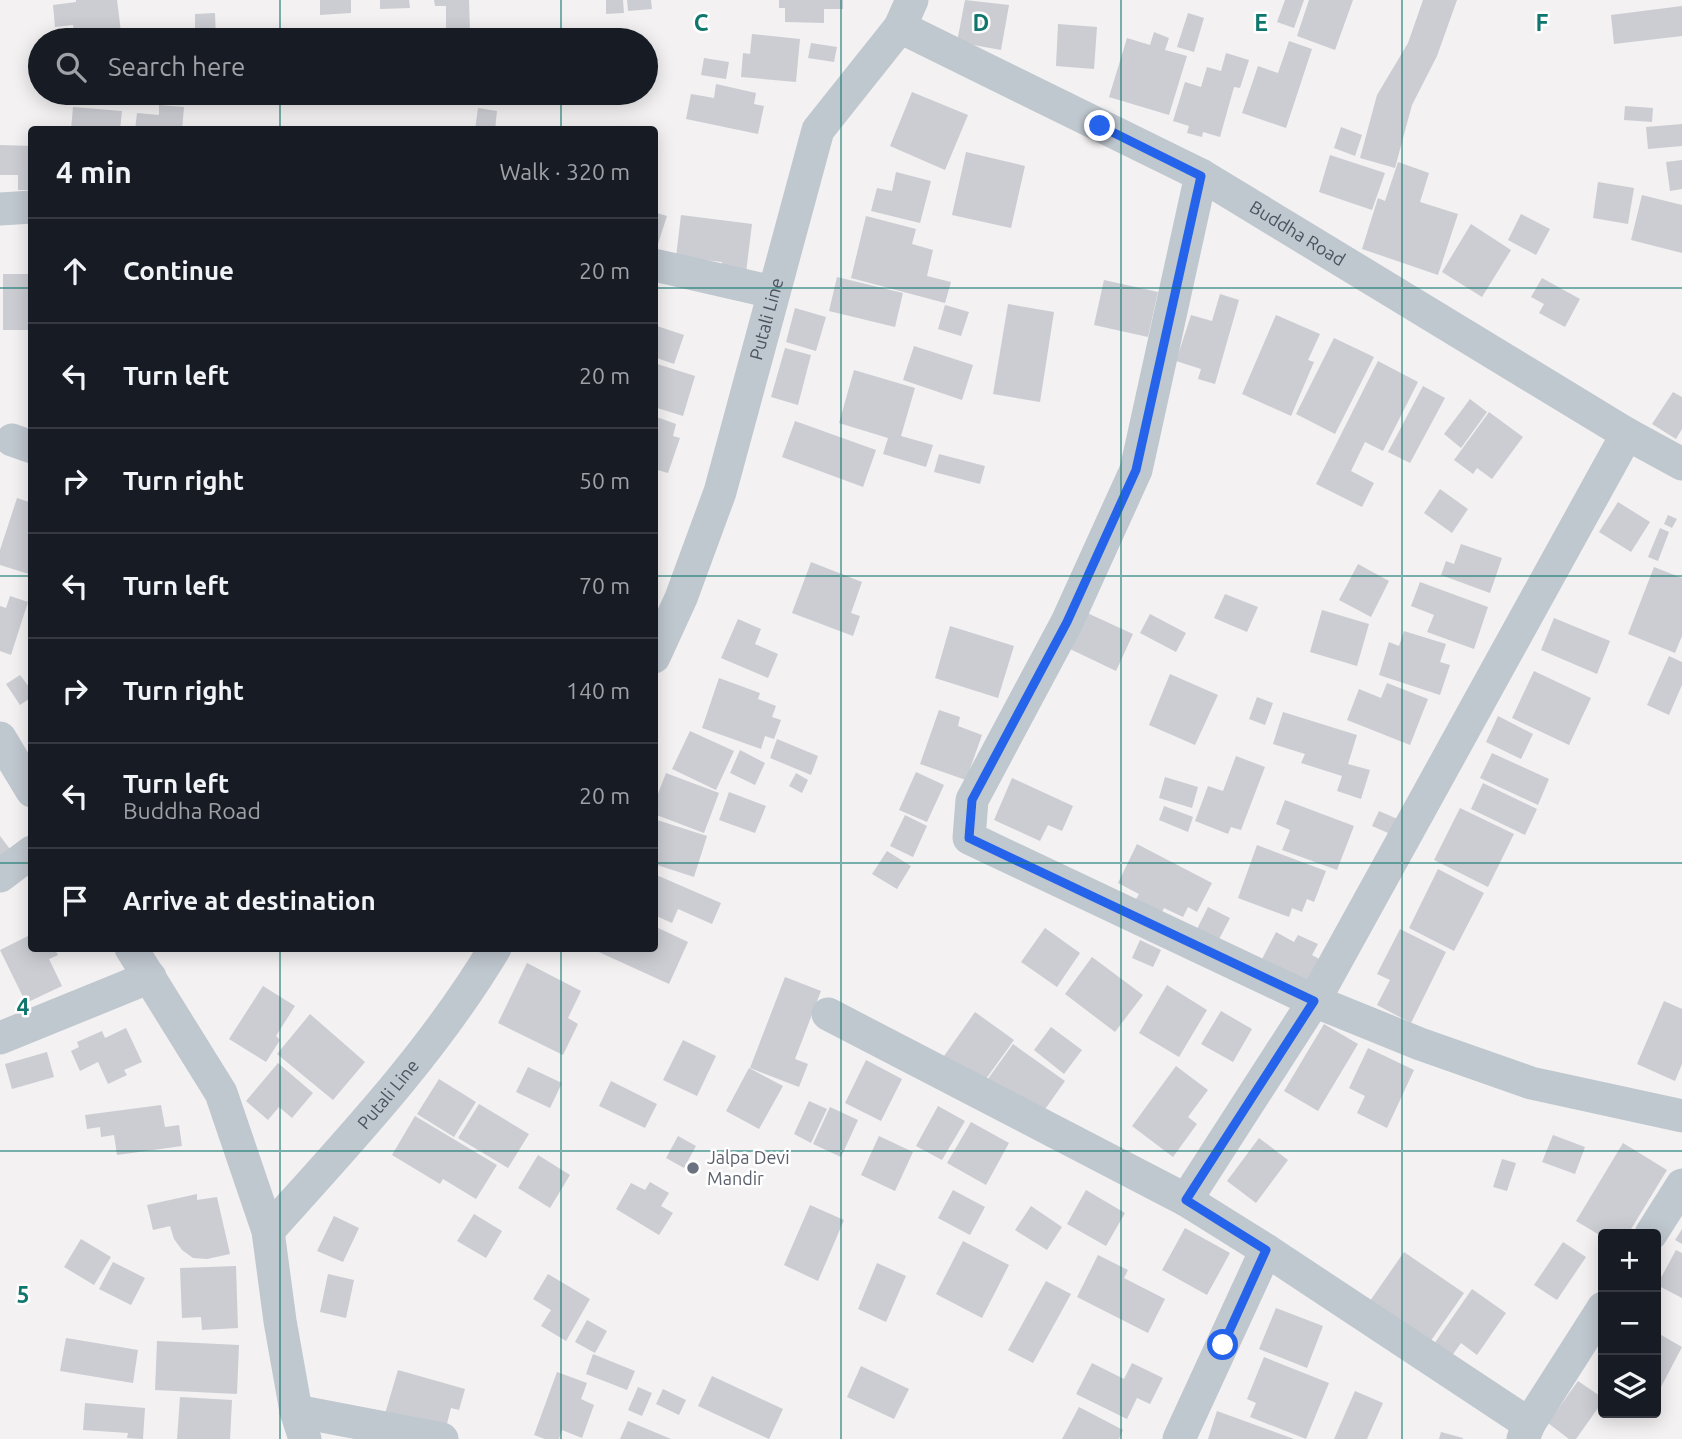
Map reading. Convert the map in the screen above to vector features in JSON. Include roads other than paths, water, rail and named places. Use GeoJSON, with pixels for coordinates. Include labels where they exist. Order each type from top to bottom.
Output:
{"type":"FeatureCollection","features":[{"type":"Feature","properties":{"kind":"street","name":"Buddha Road"},"geometry":{"type":"LineString","coordinates":[[906,13],[1201,176],[1627,434],[1682,464]]}},
{"type":"Feature","properties":{"kind":"street","name":"Putali Line"},"geometry":{"type":"LineString","coordinates":[[658,648],[681,598],[720,492],[818,130],[906,13]]}},
{"type":"Feature","properties":{"kind":"street"},"geometry":{"type":"LineString","coordinates":[[1201,176],[1136,470],[1067,622],[972,800],[969,838],[1314,1001],[1420,1044],[1531,1083],[1682,1116]]}},
{"type":"Feature","properties":{"kind":"street"},"geometry":{"type":"LineString","coordinates":[[0,209],[28,207]]}},
{"type":"Feature","properties":{"kind":"street"},"geometry":{"type":"LineString","coordinates":[[658,266],[773,292]]}},
{"type":"Feature","properties":{"kind":"street"},"geometry":{"type":"LineString","coordinates":[[1186,1200],[1314,1001],[1627,434]]}},
{"type":"Feature","properties":{"kind":"street"},"geometry":{"type":"LineString","coordinates":[[0,737],[28,784]]}},
{"type":"Feature","properties":{"kind":"street"},"geometry":{"type":"LineString","coordinates":[[0,876],[28,855]]}},
{"type":"Feature","properties":{"kind":"street"},"geometry":{"type":"LineString","coordinates":[[134,952],[220,1093],[268,1231],[280,1321],[300,1425],[442,1439]]}},
{"type":"Feature","properties":{"kind":"street","name":"Putali Line"},"geometry":{"type":"LineString","coordinates":[[268,1231],[377,1110],[474,984],[493,952]]}},
{"type":"Feature","properties":{"kind":"street"},"geometry":{"type":"LineString","coordinates":[[0,1038],[150,977]]}},
{"type":"Feature","properties":{"kind":"street"},"geometry":{"type":"LineString","coordinates":[[828,1014],[1186,1200],[1266,1250],[1526,1432],[1598,1316]]}},
{"type":"Feature","properties":{"kind":"street"},"geometry":{"type":"LineString","coordinates":[[1654,1229],[1682,1185]]}},
{"type":"Feature","properties":{"kind":"street"},"geometry":{"type":"LineString","coordinates":[[1180,1439],[1266,1250]]}},
{"type":"Feature","properties":{"kind":"place","name":"Jalpa Devi Mandir"},"geometry":{"type":"Point","coordinates":[693,1168]}}]}
